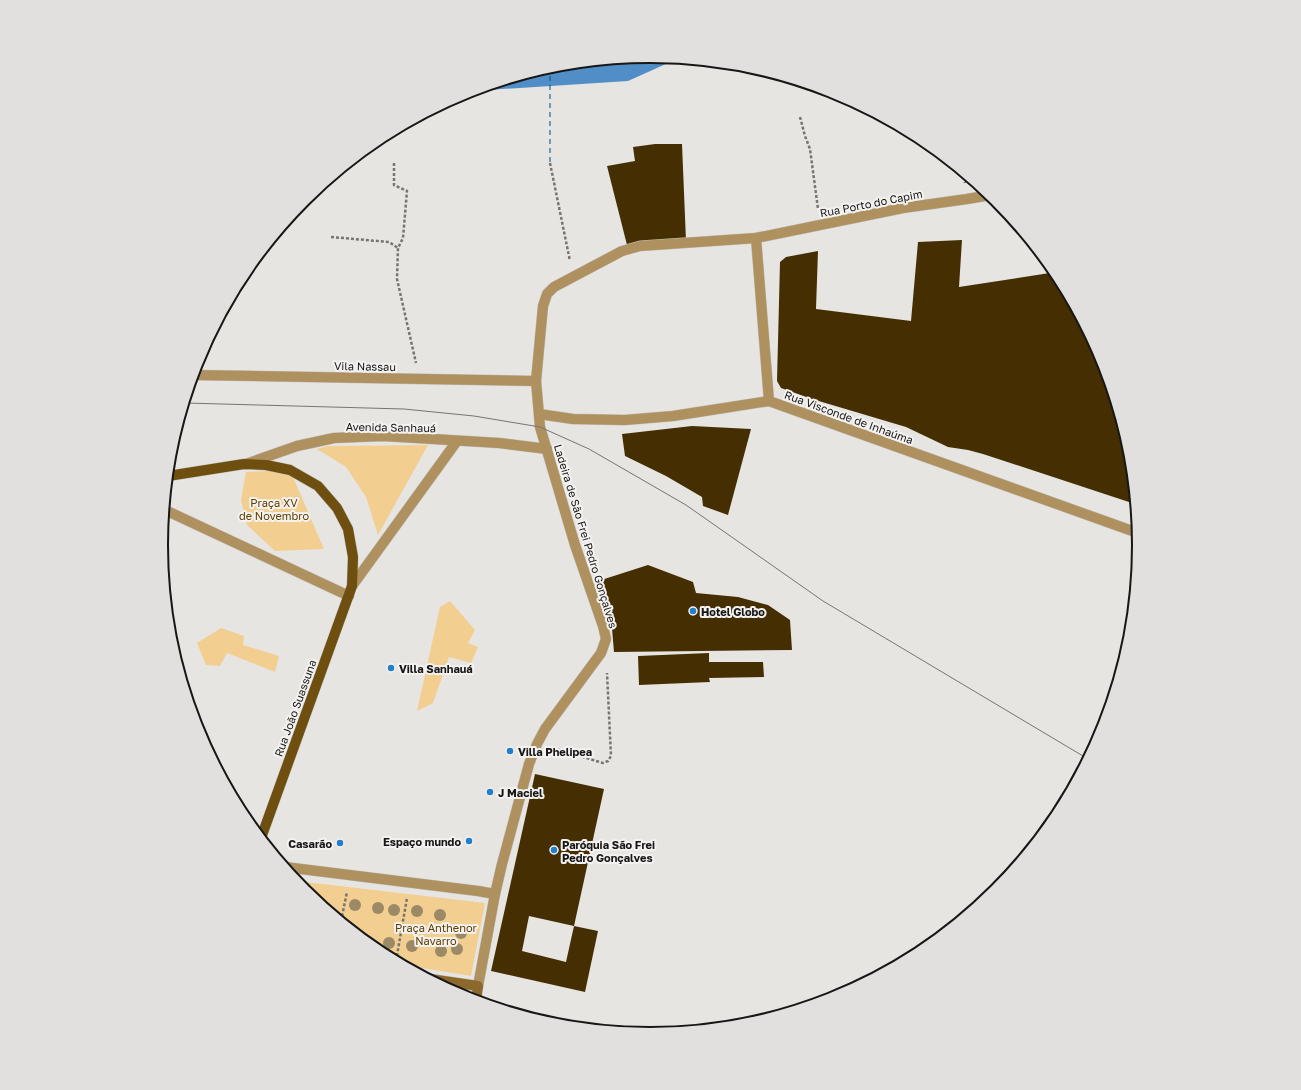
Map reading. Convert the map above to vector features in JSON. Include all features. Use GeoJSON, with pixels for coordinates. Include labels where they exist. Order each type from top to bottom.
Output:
{"type":"FeatureCollection","features":[{"type":"Feature","properties":{"kind":"main road","name":"Avenida Sanhauá"},"geometry":{"type":"LineString","coordinates":[[174,475],[244,464]]}},
{"type":"Feature","properties":{"kind":"main road","name":"Rua João Suassuna"},"geometry":{"type":"LineString","coordinates":[[244,464],[266,465],[290,470],[318,486],[337,508],[348,529],[353,557],[352,586],[349,596],[263,832]]}},
{"type":"Feature","properties":{"kind":"main road"},"geometry":{"type":"LineString","coordinates":[[447,981],[478,986],[477,994]]}},
{"type":"Feature","properties":{"kind":"street","name":"Rua Porto do Capim"},"geometry":{"type":"LineString","coordinates":[[543,306],[547,294],[554,287],[630,248],[640,246],[756,238],[903,208],[983,196]]}},
{"type":"Feature","properties":{"kind":"street"},"geometry":{"type":"LineString","coordinates":[[756,238],[769,401]]}},
{"type":"Feature","properties":{"kind":"street","name":"Ladeira de São Frei Pedro Gonçalves"},"geometry":{"type":"LineString","coordinates":[[478,986],[495,894],[529,764],[545,729],[601,653],[606,639],[603,626],[575,545],[540,427],[536,382],[543,306]]}},
{"type":"Feature","properties":{"kind":"street","name":"Vila Nassau"},"geometry":{"type":"LineString","coordinates":[[199,376],[536,382]]}},
{"type":"Feature","properties":{"kind":"street","name":"Rua Visconde de Inhaúma"},"geometry":{"type":"LineString","coordinates":[[539,414],[573,419],[625,420],[673,416],[769,401],[1132,531]]}},
{"type":"Feature","properties":{"kind":"street","name":"Avenida Sanhauá"},"geometry":{"type":"LineString","coordinates":[[244,464],[297,446],[334,438],[383,436],[521,445],[547,449]]}},
{"type":"Feature","properties":{"kind":"street","name":"Rua João Suassuna"},"geometry":{"type":"LineString","coordinates":[[352,586],[457,441]]}},
{"type":"Feature","properties":{"kind":"street"},"geometry":{"type":"LineString","coordinates":[[170,512],[349,596]]}},
{"type":"Feature","properties":{"kind":"street"},"geometry":{"type":"LineString","coordinates":[[293,868],[495,894]]}},
{"type":"Feature","properties":{"kind":"path"},"geometry":{"type":"LineString","coordinates":[[800,117],[810,149],[820,225]]}},
{"type":"Feature","properties":{"kind":"path"},"geometry":{"type":"LineString","coordinates":[[550,162],[573,277]]}},
{"type":"Feature","properties":{"kind":"path"},"geometry":{"type":"LineString","coordinates":[[394,163],[394,185],[407,191],[403,238],[398,248],[397,279],[420,379]]}},
{"type":"Feature","properties":{"kind":"path"},"geometry":{"type":"LineString","coordinates":[[331,237],[389,242],[398,248]]}},
{"type":"Feature","properties":{"kind":"path"},"geometry":{"type":"LineString","coordinates":[[537,744],[603,763],[608,761],[611,756],[607,670]]}},
{"type":"Feature","properties":{"kind":"path"},"geometry":{"type":"LineString","coordinates":[[342,915],[350,875]]}},
{"type":"Feature","properties":{"kind":"path"},"geometry":{"type":"LineString","coordinates":[[397,955],[409,882]]}},
{"type":"Feature","properties":{"kind":"green space"},"geometry":{"type":"Polygon","coordinates":[[[428,445],[378,535],[366,497],[346,467],[317,449],[328,446],[428,445]]]}},
{"type":"Feature","properties":{"kind":"green space","name":"Praça XV de Novembro"},"geometry":{"type":"Polygon","coordinates":[[[290,470],[324,549],[275,551],[247,525],[241,500],[246,472],[290,470]]]}},
{"type":"Feature","properties":{"kind":"green space"},"geometry":{"type":"Polygon","coordinates":[[[450,601],[475,630],[468,643],[478,647],[471,663],[449,657],[433,703],[417,711],[440,607],[450,601]]]}},
{"type":"Feature","properties":{"kind":"green space"},"geometry":{"type":"Polygon","coordinates":[[[221,628],[244,636],[243,645],[279,656],[275,672],[227,653],[220,666],[206,665],[197,643],[221,628]]]}},
{"type":"Feature","properties":{"kind":"green space","name":"Praça Anthenor Navarro"},"geometry":{"type":"Polygon","coordinates":[[[306,882],[485,903],[471,976],[419,968],[409,962],[383,946],[357,927],[306,882]]]}},
{"type":"Feature","properties":{"kind":"water"},"geometry":{"type":"Polygon","coordinates":[[[619,64],[667,64],[628,81],[495,89],[526,79],[588,67],[619,64]]]}},
{"type":"Feature","properties":{"kind":"building"},"geometry":{"type":"Polygon","coordinates":[[[655,144],[682,144],[686,241],[627,245],[607,166],[635,161],[633,147],[655,144]]]}},
{"type":"Feature","properties":{"kind":"building"},"geometry":{"type":"Polygon","coordinates":[[[962,240],[959,287],[1048,273],[1068,304],[1083,332],[1107,390],[1123,451],[1130,502],[983,454],[948,447],[906,427],[812,399],[781,388],[777,381],[780,262],[786,257],[818,251],[816,309],[911,321],[918,242],[962,240]]]}},
{"type":"Feature","properties":{"kind":"building"},"geometry":{"type":"Polygon","coordinates":[[[692,426],[751,429],[728,515],[703,506],[702,497],[666,476],[625,456],[622,434],[692,426]]]}},
{"type":"Feature","properties":{"kind":"building","name":"Hotel Globo"},"geometry":{"type":"Polygon","coordinates":[[[648,565],[693,582],[696,593],[738,597],[768,605],[790,620],[792,650],[614,652],[611,617],[595,582],[648,565]]]}},
{"type":"Feature","properties":{"kind":"building"},"geometry":{"type":"Polygon","coordinates":[[[709,653],[709,662],[763,662],[764,677],[709,678],[710,682],[639,685],[638,656],[709,653]]]}},
{"type":"Feature","properties":{"kind":"building","name":"Paróquia São Frei Pedro Gonçalves"},"geometry":{"type":"Polygon","coordinates":[[[535,774],[604,789],[574,926],[598,931],[585,992],[491,971],[535,774]],[[529,916],[522,951],[566,962],[574,926],[529,916]]]}},
{"type":"Feature","properties":{"kind":"ferry route"},"geometry":{"type":"LineString","coordinates":[[550,73],[550,163]]}},
{"type":"Feature","properties":{"kind":"tram line"},"geometry":{"type":"LineString","coordinates":[[190,403],[404,409],[474,416],[540,427],[589,449],[686,505],[823,601],[1084,756]]}},
{"type":"Feature","properties":{"kind":"place","name":"Hotel Globo"},"geometry":{"type":"Point","coordinates":[693,611]}},
{"type":"Feature","properties":{"kind":"place","name":"Villa Sanhauá"},"geometry":{"type":"Point","coordinates":[391,668]}},
{"type":"Feature","properties":{"kind":"place","name":"Villa Phelipea"},"geometry":{"type":"Point","coordinates":[510,751]}},
{"type":"Feature","properties":{"kind":"place","name":"J Maciel"},"geometry":{"type":"Point","coordinates":[490,792]}},
{"type":"Feature","properties":{"kind":"place","name":"Espaço mundo"},"geometry":{"type":"Point","coordinates":[469,841]}},
{"type":"Feature","properties":{"kind":"place","name":"Casarão"},"geometry":{"type":"Point","coordinates":[340,843]}},
{"type":"Feature","properties":{"kind":"place","name":"Paróquia São Frei Pedro Gonçalves"},"geometry":{"type":"Point","coordinates":[554,850]}}]}
